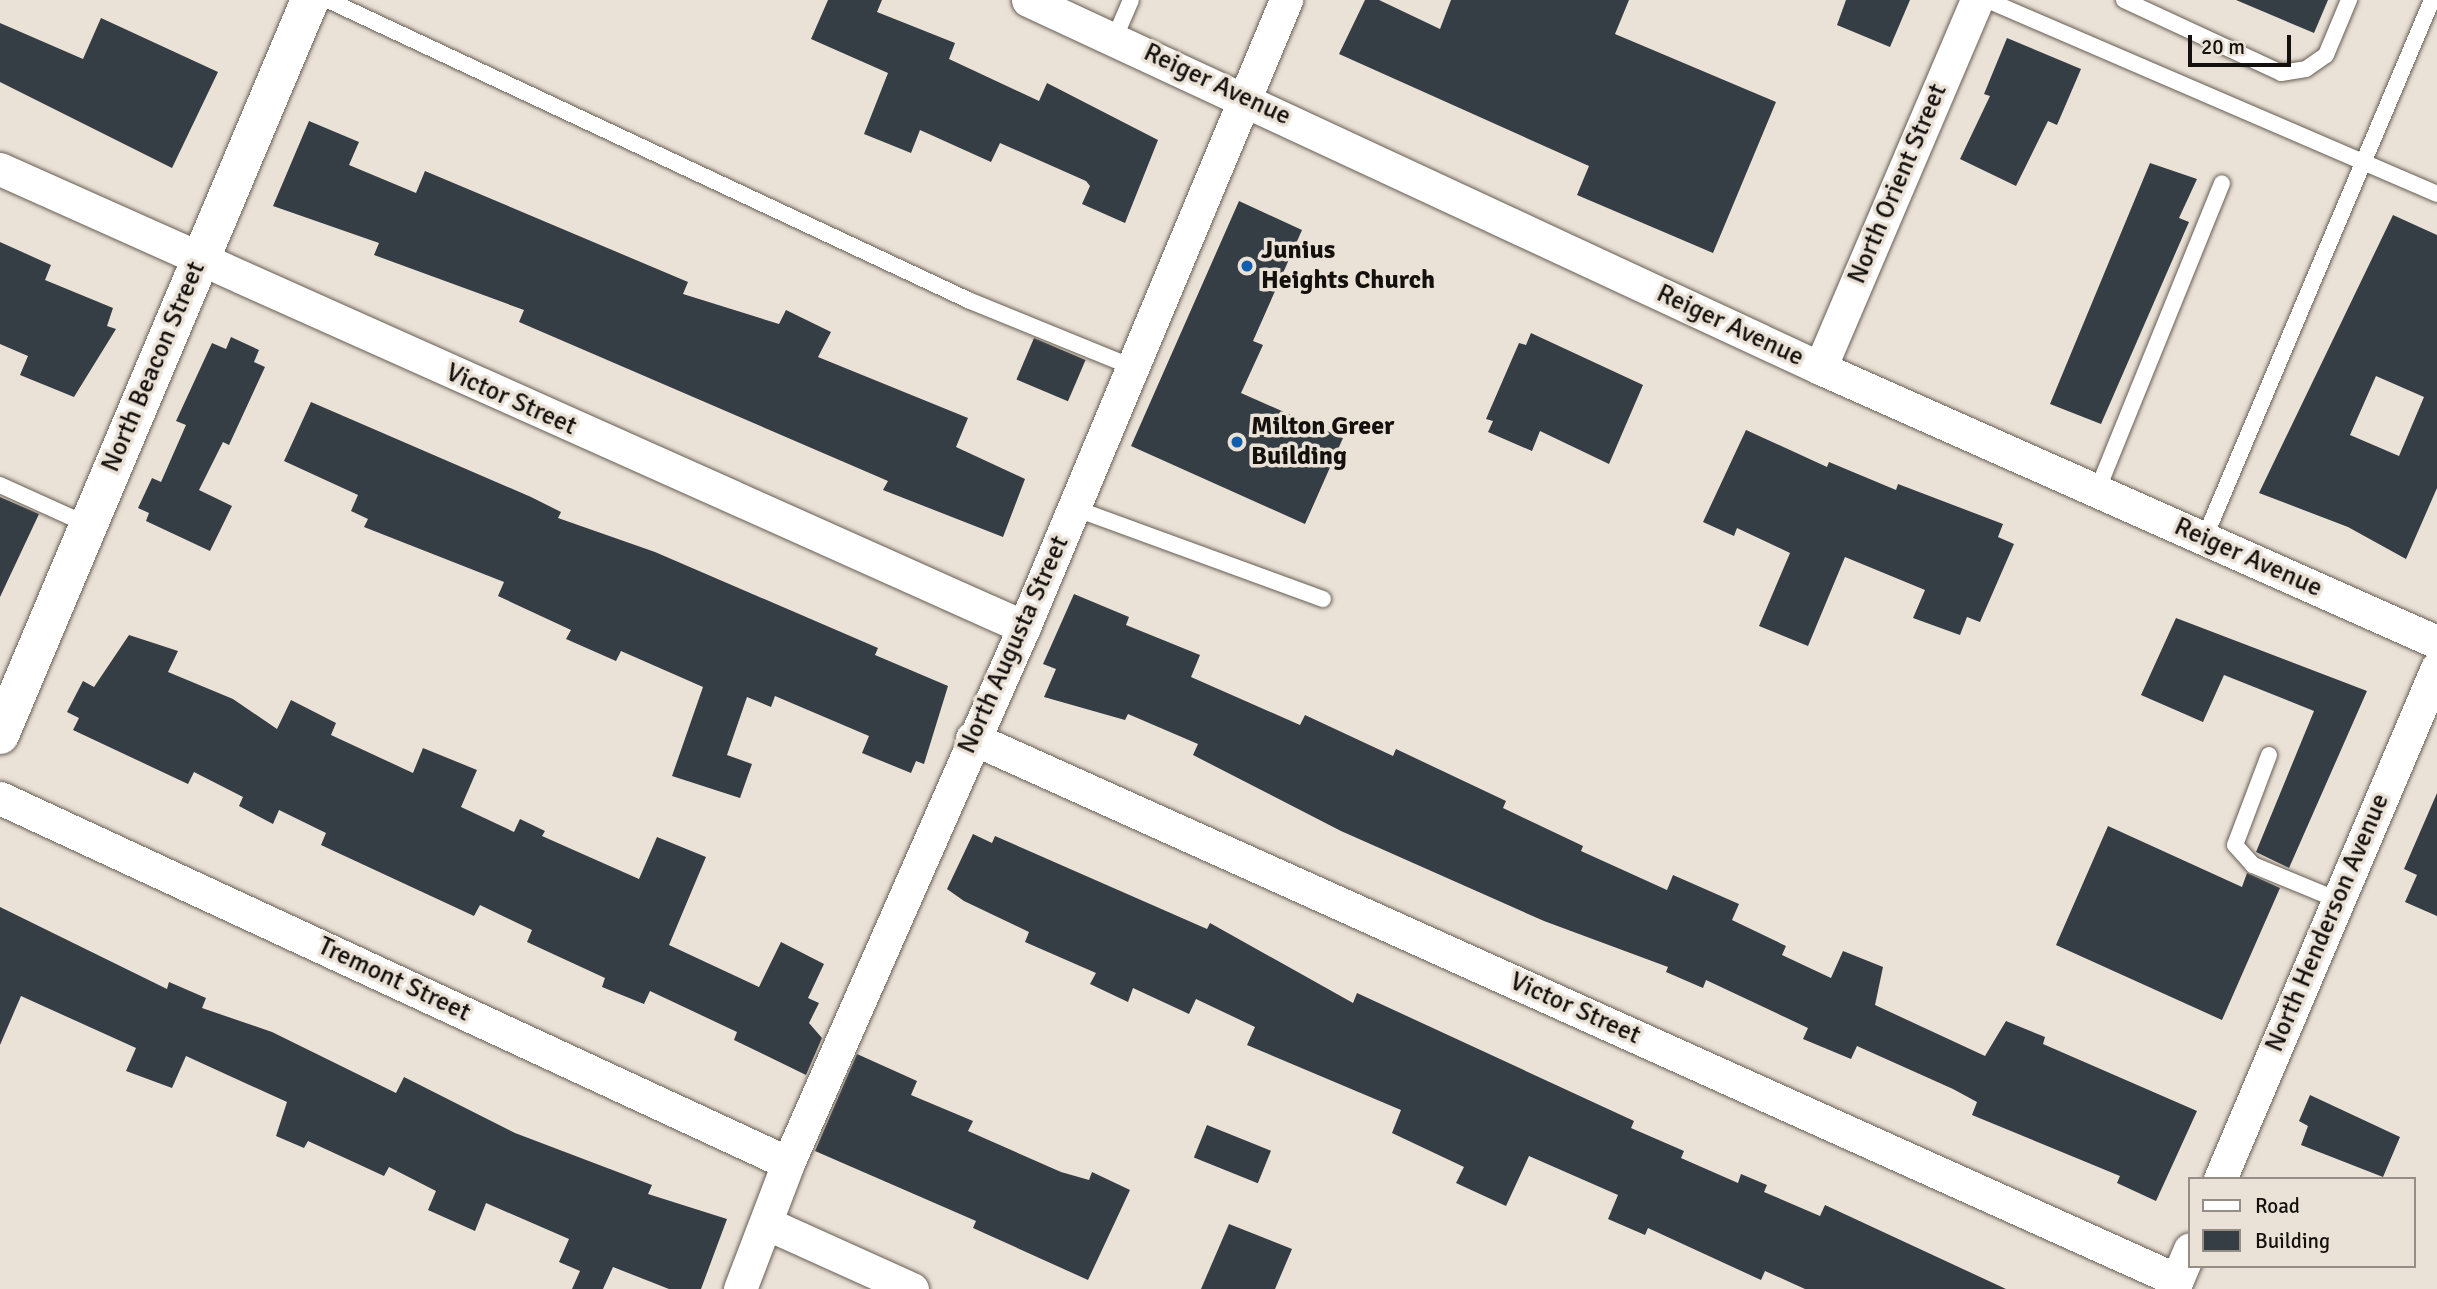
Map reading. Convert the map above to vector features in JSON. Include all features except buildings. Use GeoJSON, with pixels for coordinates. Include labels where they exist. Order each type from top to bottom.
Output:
{"type":"FeatureCollection","features":[{"type":"Feature","properties":{"kind":"street","name":"North Beacon Street"},"geometry":{"type":"LineString","coordinates":[[0,735],[310,0]]}},
{"type":"Feature","properties":{"kind":"street","name":"Reiger Avenue"},"geometry":{"type":"LineString","coordinates":[[1028,0],[1115,37],[1820,368],[2437,642]]}},
{"type":"Feature","properties":{"kind":"street","name":"North Augusta Street"},"geometry":{"type":"LineString","coordinates":[[740,1289],[768,1224],[788,1163],[972,738],[1024,627],[1286,0]]}},
{"type":"Feature","properties":{"kind":"street","name":"North Orient Street"},"geometry":{"type":"LineString","coordinates":[[1820,368],[1977,0]]}},
{"type":"Feature","properties":{"kind":"street","name":"Victor Street"},"geometry":{"type":"LineString","coordinates":[[0,169],[198,261],[1024,627]]}},
{"type":"Feature","properties":{"kind":"street","name":"North Henderson Avenue"},"geometry":{"type":"LineString","coordinates":[[2221,1177],[2437,668]]}},
{"type":"Feature","properties":{"kind":"street","name":"Victor Street"},"geometry":{"type":"LineString","coordinates":[[972,738],[2175,1285]]}},
{"type":"Feature","properties":{"kind":"street","name":"Tremont Street"},"geometry":{"type":"LineString","coordinates":[[0,798],[788,1163]]}},
{"type":"Feature","properties":{"kind":"street"},"geometry":{"type":"LineString","coordinates":[[768,1224],[912,1289]]}},
{"type":"Feature","properties":{"kind":"street"},"geometry":{"type":"LineString","coordinates":[[2175,1285],[2188,1254]]}},
{"type":"Feature","properties":{"kind":"lane"},"geometry":{"type":"LineString","coordinates":[[328,0],[968,300],[1132,368]]}},
{"type":"Feature","properties":{"kind":"lane"},"geometry":{"type":"LineString","coordinates":[[1115,37],[1131,0]]}},
{"type":"Feature","properties":{"kind":"lane"},"geometry":{"type":"LineString","coordinates":[[1987,0],[2364,165],[2437,194]]}},
{"type":"Feature","properties":{"kind":"lane"},"geometry":{"type":"LineString","coordinates":[[2124,0],[2281,73],[2306,69],[2326,55],[2349,0]]}},
{"type":"Feature","properties":{"kind":"lane"},"geometry":{"type":"LineString","coordinates":[[2204,539],[2432,0]]}},
{"type":"Feature","properties":{"kind":"lane"},"geometry":{"type":"LineString","coordinates":[[2097,491],[2222,183]]}},
{"type":"Feature","properties":{"kind":"lane"},"geometry":{"type":"LineString","coordinates":[[0,485],[88,525]]}},
{"type":"Feature","properties":{"kind":"lane"},"geometry":{"type":"LineString","coordinates":[[1074,508],[1323,599]]}},
{"type":"Feature","properties":{"kind":"lane"},"geometry":{"type":"LineString","coordinates":[[2269,755],[2235,845],[2253,865],[2338,900]]}},
{"type":"Feature","properties":{"kind":"place","name":"Junius Heights Church"},"geometry":{"type":"Point","coordinates":[1247,266]}},
{"type":"Feature","properties":{"kind":"place","name":"Milton Greer Building"},"geometry":{"type":"Point","coordinates":[1237,442]}}]}
